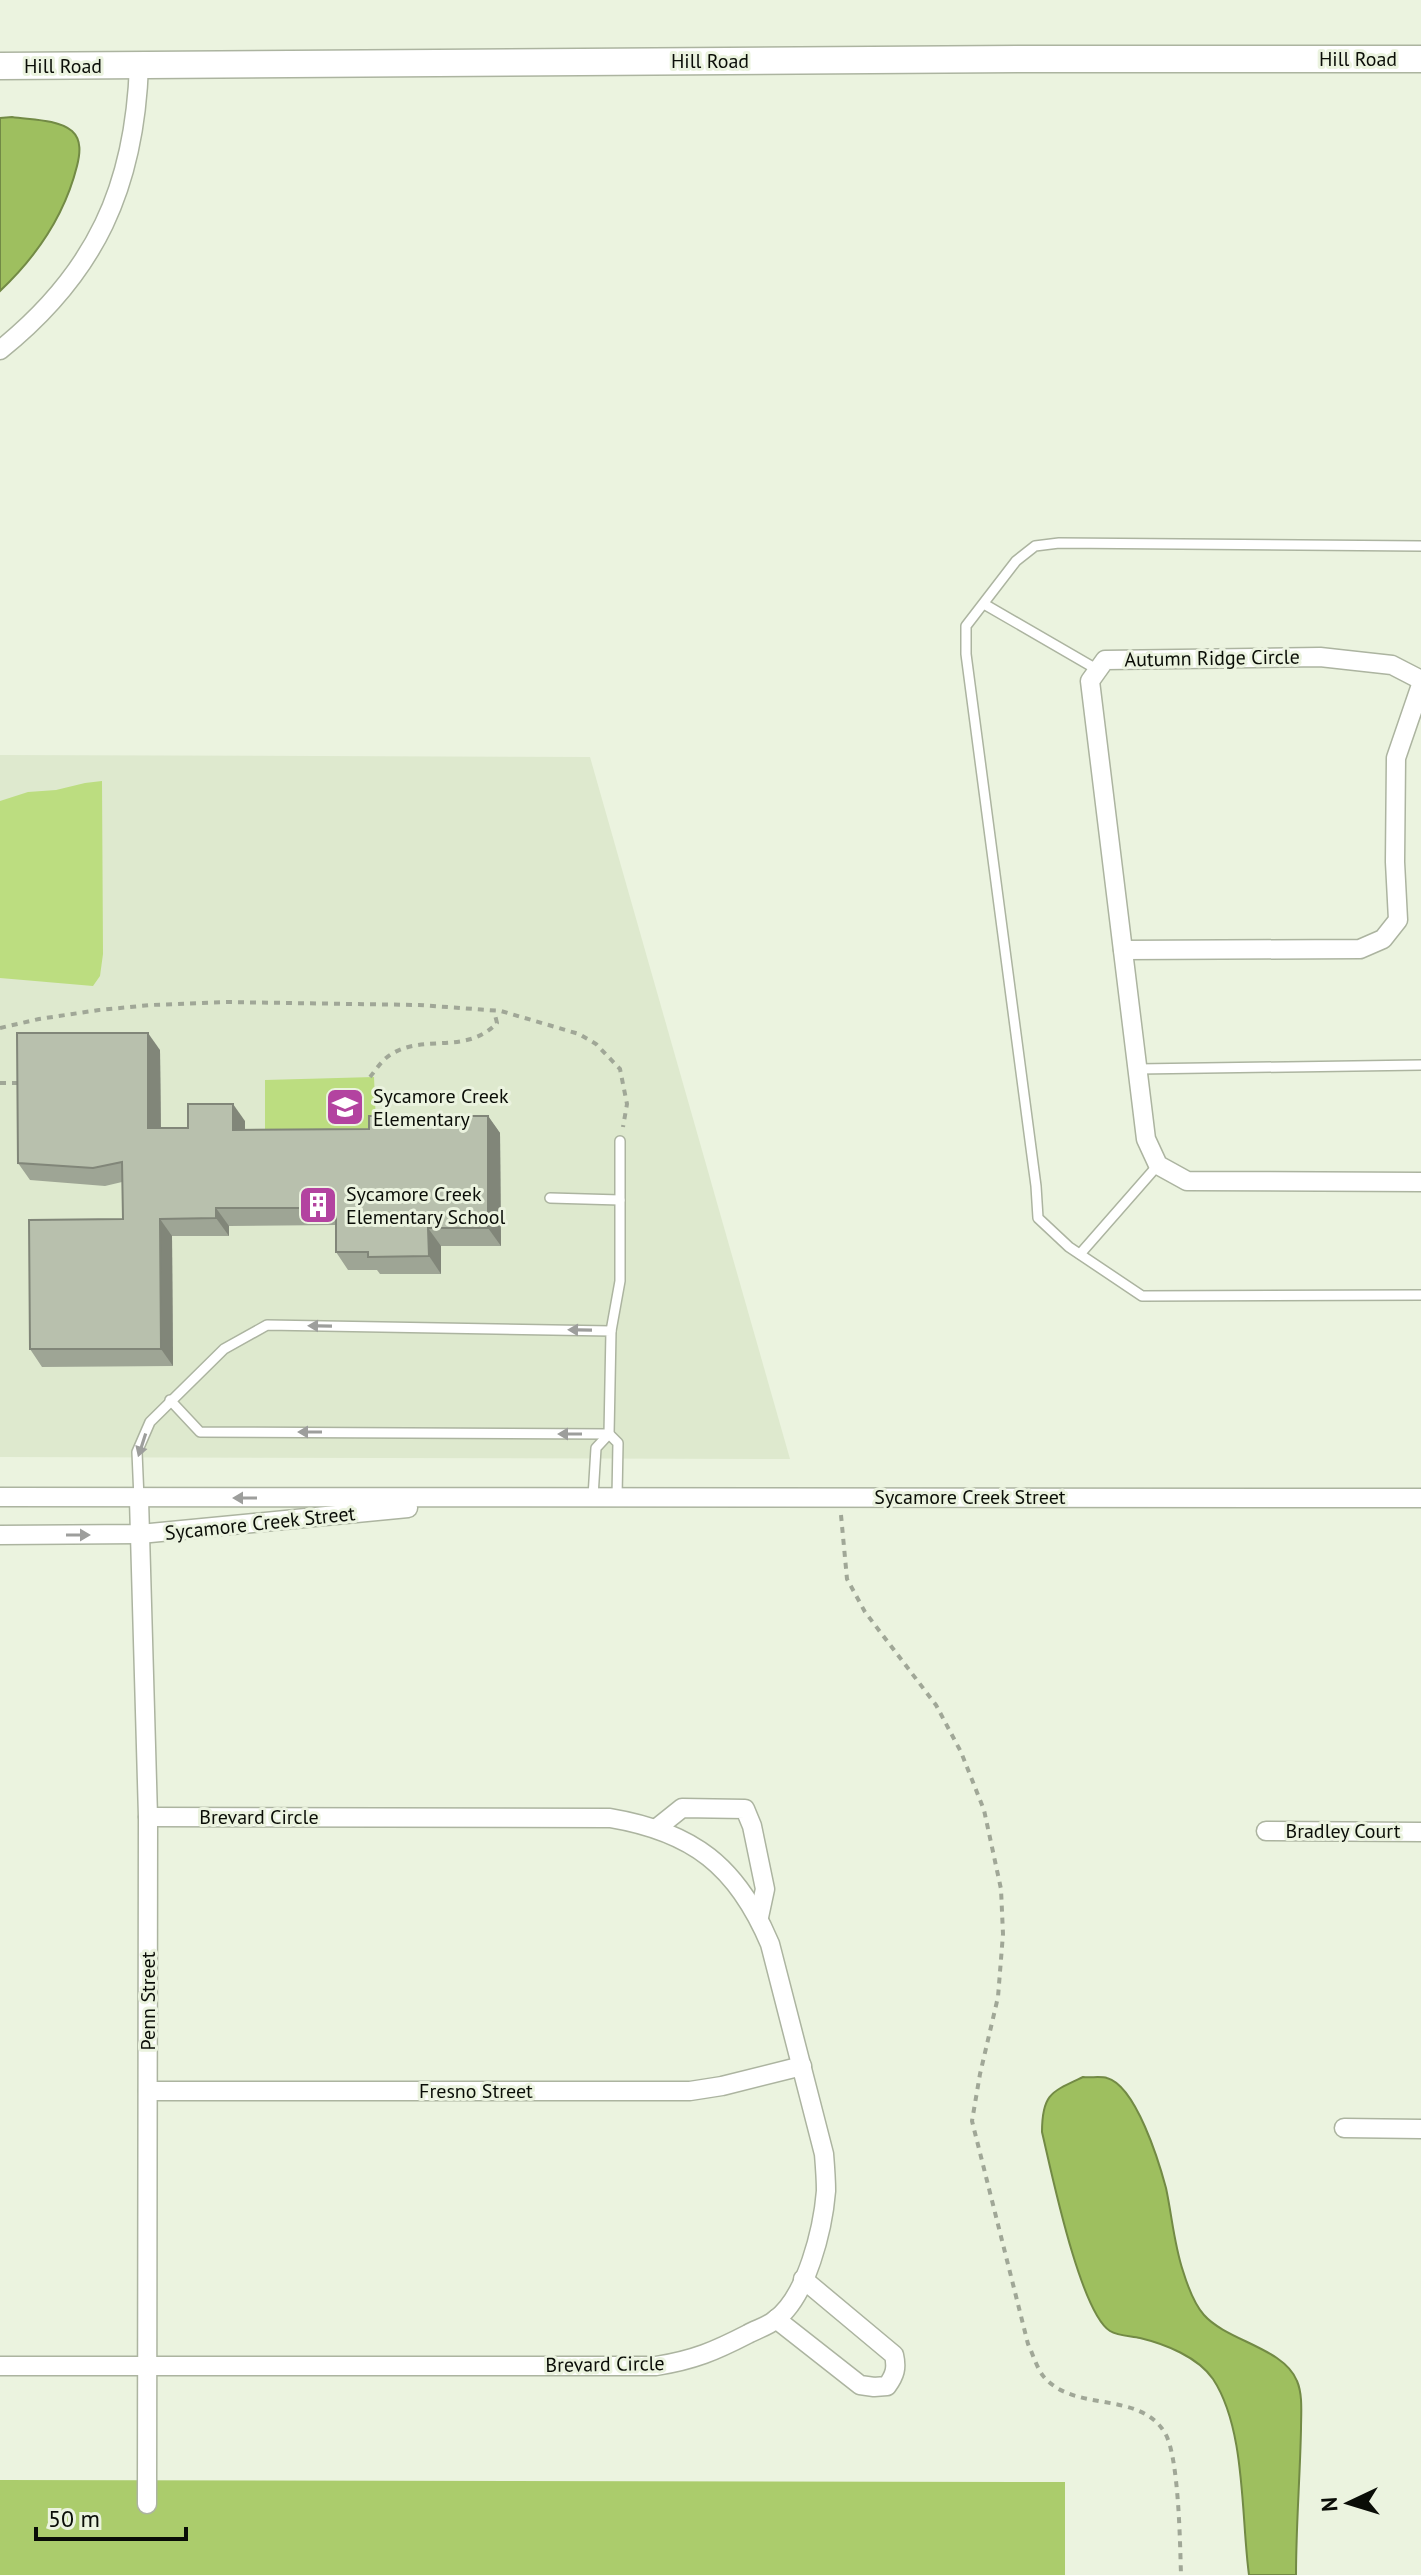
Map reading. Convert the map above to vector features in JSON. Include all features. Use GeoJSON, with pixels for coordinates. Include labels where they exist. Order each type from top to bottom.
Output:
{"type":"FeatureCollection","features":[{"type":"Feature","properties":{"kind":"main road","name":"Hill Road"},"geometry":{"type":"LineString","coordinates":[[0,66],[1421,59]]}},
{"type":"Feature","properties":{"kind":"street"},"geometry":{"type":"LineString","coordinates":[[0,350],[56,298],[82,264],[103,228],[131,150],[138,108],[139,65]]}},
{"type":"Feature","properties":{"kind":"street","name":"Autumn Ridge Circle"},"geometry":{"type":"LineString","coordinates":[[1123,950],[1360,949],[1383,939],[1398,920],[1396,758],[1421,682],[1392,665],[1320,657],[1105,660],[1090,681],[1146,1139],[1158,1165]]}},
{"type":"Feature","properties":{"kind":"street"},"geometry":{"type":"LineString","coordinates":[[1158,1165],[1187,1181],[1421,1182]]}},
{"type":"Feature","properties":{"kind":"street","name":"Sycamore Creek Street"},"geometry":{"type":"LineString","coordinates":[[0,1497],[1421,1498]]}},
{"type":"Feature","properties":{"kind":"street","name":"Sycamore Creek Street"},"geometry":{"type":"LineString","coordinates":[[0,1535],[140,1534],[519,1497]]}},
{"type":"Feature","properties":{"kind":"street","name":"Penn Street"},"geometry":{"type":"LineString","coordinates":[[139,1499],[148,1817],[147,2504]]}},
{"type":"Feature","properties":{"kind":"street","name":"Brevard Circle"},"geometry":{"type":"LineString","coordinates":[[657,1828],[682,1808],[745,1809],[752,1826],[765,1889],[759,1917]]}},
{"type":"Feature","properties":{"kind":"street","name":"Brevard Circle"},"geometry":{"type":"LineString","coordinates":[[0,2366],[656,2366],[686,2361],[715,2352],[776,2319],[794,2298],[803,2279],[823,2215],[826,2187],[824,2154],[770,1944],[759,1917],[743,1891],[723,1868],[699,1849],[657,1828],[610,1818],[148,1817]]}},
{"type":"Feature","properties":{"kind":"street","name":"Bradley Court"},"geometry":{"type":"LineString","coordinates":[[1266,1831],[1421,1832]]}},
{"type":"Feature","properties":{"kind":"street","name":"Fresno Street"},"geometry":{"type":"LineString","coordinates":[[148,2091],[690,2091],[802,2066]]}},
{"type":"Feature","properties":{"kind":"street"},"geometry":{"type":"LineString","coordinates":[[1344,2128],[1421,2129]]}},
{"type":"Feature","properties":{"kind":"street"},"geometry":{"type":"LineString","coordinates":[[776,2319],[860,2385],[887,2386],[893,2378],[896,2367],[894,2355],[803,2279]]}},
{"type":"Feature","properties":{"kind":"lane"},"geometry":{"type":"LineString","coordinates":[[1421,546],[1059,543],[1035,546],[1016,561],[966,626],[966,654],[1038,1218],[1080,1254],[1142,1296],[1421,1295]]}},
{"type":"Feature","properties":{"kind":"lane"},"geometry":{"type":"LineString","coordinates":[[984,604],[1098,670]]}},
{"type":"Feature","properties":{"kind":"lane"},"geometry":{"type":"LineString","coordinates":[[1138,1069],[1421,1065]]}},
{"type":"Feature","properties":{"kind":"lane"},"geometry":{"type":"LineString","coordinates":[[593,1497],[596,1448],[609,1434],[611,1331],[620,1281],[620,1141]]}},
{"type":"Feature","properties":{"kind":"lane"},"geometry":{"type":"LineString","coordinates":[[1080,1254],[1158,1165]]}},
{"type":"Feature","properties":{"kind":"lane"},"geometry":{"type":"LineString","coordinates":[[550,1198],[620,1200]]}},
{"type":"Feature","properties":{"kind":"lane"},"geometry":{"type":"LineString","coordinates":[[139,1499],[137,1452],[150,1422],[224,1349],[267,1325],[611,1331]]}},
{"type":"Feature","properties":{"kind":"lane"},"geometry":{"type":"LineString","coordinates":[[170,1400],[200,1432],[609,1434],[618,1443],[617,1497]]}},
{"type":"Feature","properties":{"kind":"path"},"geometry":{"type":"LineString","coordinates":[[0,1028],[99,1010],[195,1003],[404,1005],[494,1011],[579,1034],[596,1044],[620,1069],[627,1104],[620,1141]]}},
{"type":"Feature","properties":{"kind":"path"},"geometry":{"type":"LineString","coordinates":[[370,1077],[387,1056],[401,1050],[474,1039],[488,1032],[497,1023],[494,1011]]}},
{"type":"Feature","properties":{"kind":"path"},"geometry":{"type":"LineString","coordinates":[[0,1083],[30,1083]]}},
{"type":"Feature","properties":{"kind":"path"},"geometry":{"type":"LineString","coordinates":[[841,1497],[847,1579],[865,1612],[936,1705],[961,1752],[984,1810],[1001,1889],[1003,1934],[998,1997],[972,2121],[1028,2344],[1044,2377],[1067,2394],[1129,2407],[1150,2418],[1165,2433],[1172,2454],[1181,2575]]}},
{"type":"Feature","properties":{"kind":"shaded area"},"geometry":{"type":"Polygon","coordinates":[[[12,117],[66,127],[77,139],[79,152],[72,184],[48,234],[26,264],[0,291],[0,118],[12,117]]]}},
{"type":"Feature","properties":{"kind":"shaded area","name":"Sycamore Creek Elementary"},"geometry":{"type":"Polygon","coordinates":[[[0,755],[590,757],[790,1459],[0,1457],[0,755]]]}},
{"type":"Feature","properties":{"kind":"shaded area"},"geometry":{"type":"Polygon","coordinates":[[[102,781],[103,954],[100,976],[93,986],[0,978],[0,801],[28,792],[102,781]]]}},
{"type":"Feature","properties":{"kind":"shaded area"},"geometry":{"type":"Polygon","coordinates":[[[374,1077],[377,1147],[265,1147],[265,1080],[374,1077]]]}},
{"type":"Feature","properties":{"kind":"shaded area"},"geometry":{"type":"Polygon","coordinates":[[[1083,2077],[1105,2077],[1118,2084],[1137,2109],[1163,2176],[1183,2271],[1201,2311],[1226,2332],[1280,2360],[1297,2381],[1301,2411],[1296,2575],[1249,2575],[1237,2448],[1224,2399],[1213,2379],[1199,2364],[1180,2352],[1110,2331],[1099,2319],[1088,2297],[1068,2239],[1042,2132],[1044,2109],[1050,2096],[1083,2077]]]}},
{"type":"Feature","properties":{"kind":"shaded area"},"geometry":{"type":"Polygon","coordinates":[[[0,2480],[1065,2482],[1065,2575],[0,2575],[0,2480]]]}},
{"type":"Feature","properties":{"kind":"building","name":"Sycamore Creek Elementary School"},"geometry":{"type":"Polygon","coordinates":[[[17,1033],[148,1033],[148,1128],[188,1128],[188,1104],[233,1104],[233,1130],[369,1129],[369,1116],[488,1116],[488,1228],[428,1228],[429,1256],[368,1257],[368,1252],[336,1252],[336,1208],[216,1208],[216,1218],[160,1219],[161,1349],[30,1349],[29,1220],[123,1219],[122,1162],[93,1168],[18,1163],[17,1033]]]}},
{"type":"Feature","properties":{"kind":"place","name":"Sycamore Creek Elementary"},"geometry":{"type":"Point","coordinates":[345,1107]}},
{"type":"Feature","properties":{"kind":"place","name":"Sycamore Creek Elementary School"},"geometry":{"type":"Point","coordinates":[318,1205]}}]}
